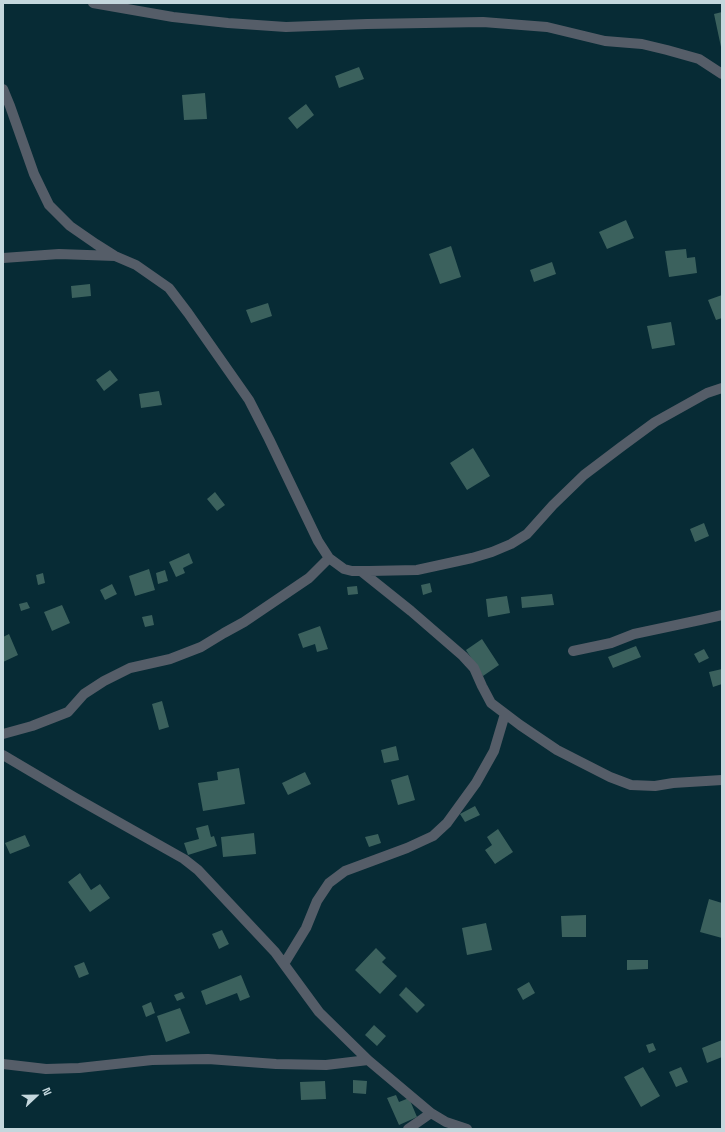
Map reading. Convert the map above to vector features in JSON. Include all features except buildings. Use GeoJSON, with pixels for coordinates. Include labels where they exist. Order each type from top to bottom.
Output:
{"type":"FeatureCollection","features":[{"type":"Feature","properties":{"kind":"street"},"geometry":{"type":"LineString","coordinates":[[93,3],[173,17],[286,27],[482,22],[547,27],[605,41],[642,44],[667,50],[699,59],[722,74]]}},
{"type":"Feature","properties":{"kind":"street"},"geometry":{"type":"LineString","coordinates":[[3,89],[34,174],[49,206],[70,226],[115,256],[136,265],[169,288],[248,400],[318,541],[329,558],[344,569],[361,571],[417,570],[472,558],[511,544],[527,534],[584,475],[621,447],[655,422],[707,393],[722,388]]}},
{"type":"Feature","properties":{"kind":"street"},"geometry":{"type":"LineString","coordinates":[[3,258],[59,254],[115,256]]}},
{"type":"Feature","properties":{"kind":"street"},"geometry":{"type":"LineString","coordinates":[[3,734],[32,726],[68,712],[84,694],[104,680],[130,668],[170,659],[201,647],[244,622],[309,578],[329,558]]}},
{"type":"Feature","properties":{"kind":"street"},"geometry":{"type":"LineString","coordinates":[[361,571],[411,610],[463,656],[474,668],[492,703],[520,725],[557,750],[610,777],[631,785],[655,786],[673,783],[722,780]]}},
{"type":"Feature","properties":{"kind":"street"},"geometry":{"type":"LineString","coordinates":[[573,650],[611,643],[634,634],[722,614]]}},
{"type":"Feature","properties":{"kind":"street"},"geometry":{"type":"LineString","coordinates":[[284,964],[306,928],[317,901],[329,883],[345,871],[407,848],[433,836],[447,823],[476,783],[494,751],[505,714]]}},
{"type":"Feature","properties":{"kind":"street"},"geometry":{"type":"LineString","coordinates":[[3,755],[184,859],[198,870],[275,952],[320,1012],[368,1060],[432,1113],[446,1122],[467,1129]]}},
{"type":"Feature","properties":{"kind":"street"},"geometry":{"type":"LineString","coordinates":[[3,1064],[46,1069],[79,1068],[152,1060],[208,1059],[276,1064],[326,1065],[368,1060]]}},
{"type":"Feature","properties":{"kind":"street"},"geometry":{"type":"LineString","coordinates":[[408,1129],[432,1113]]}}]}
